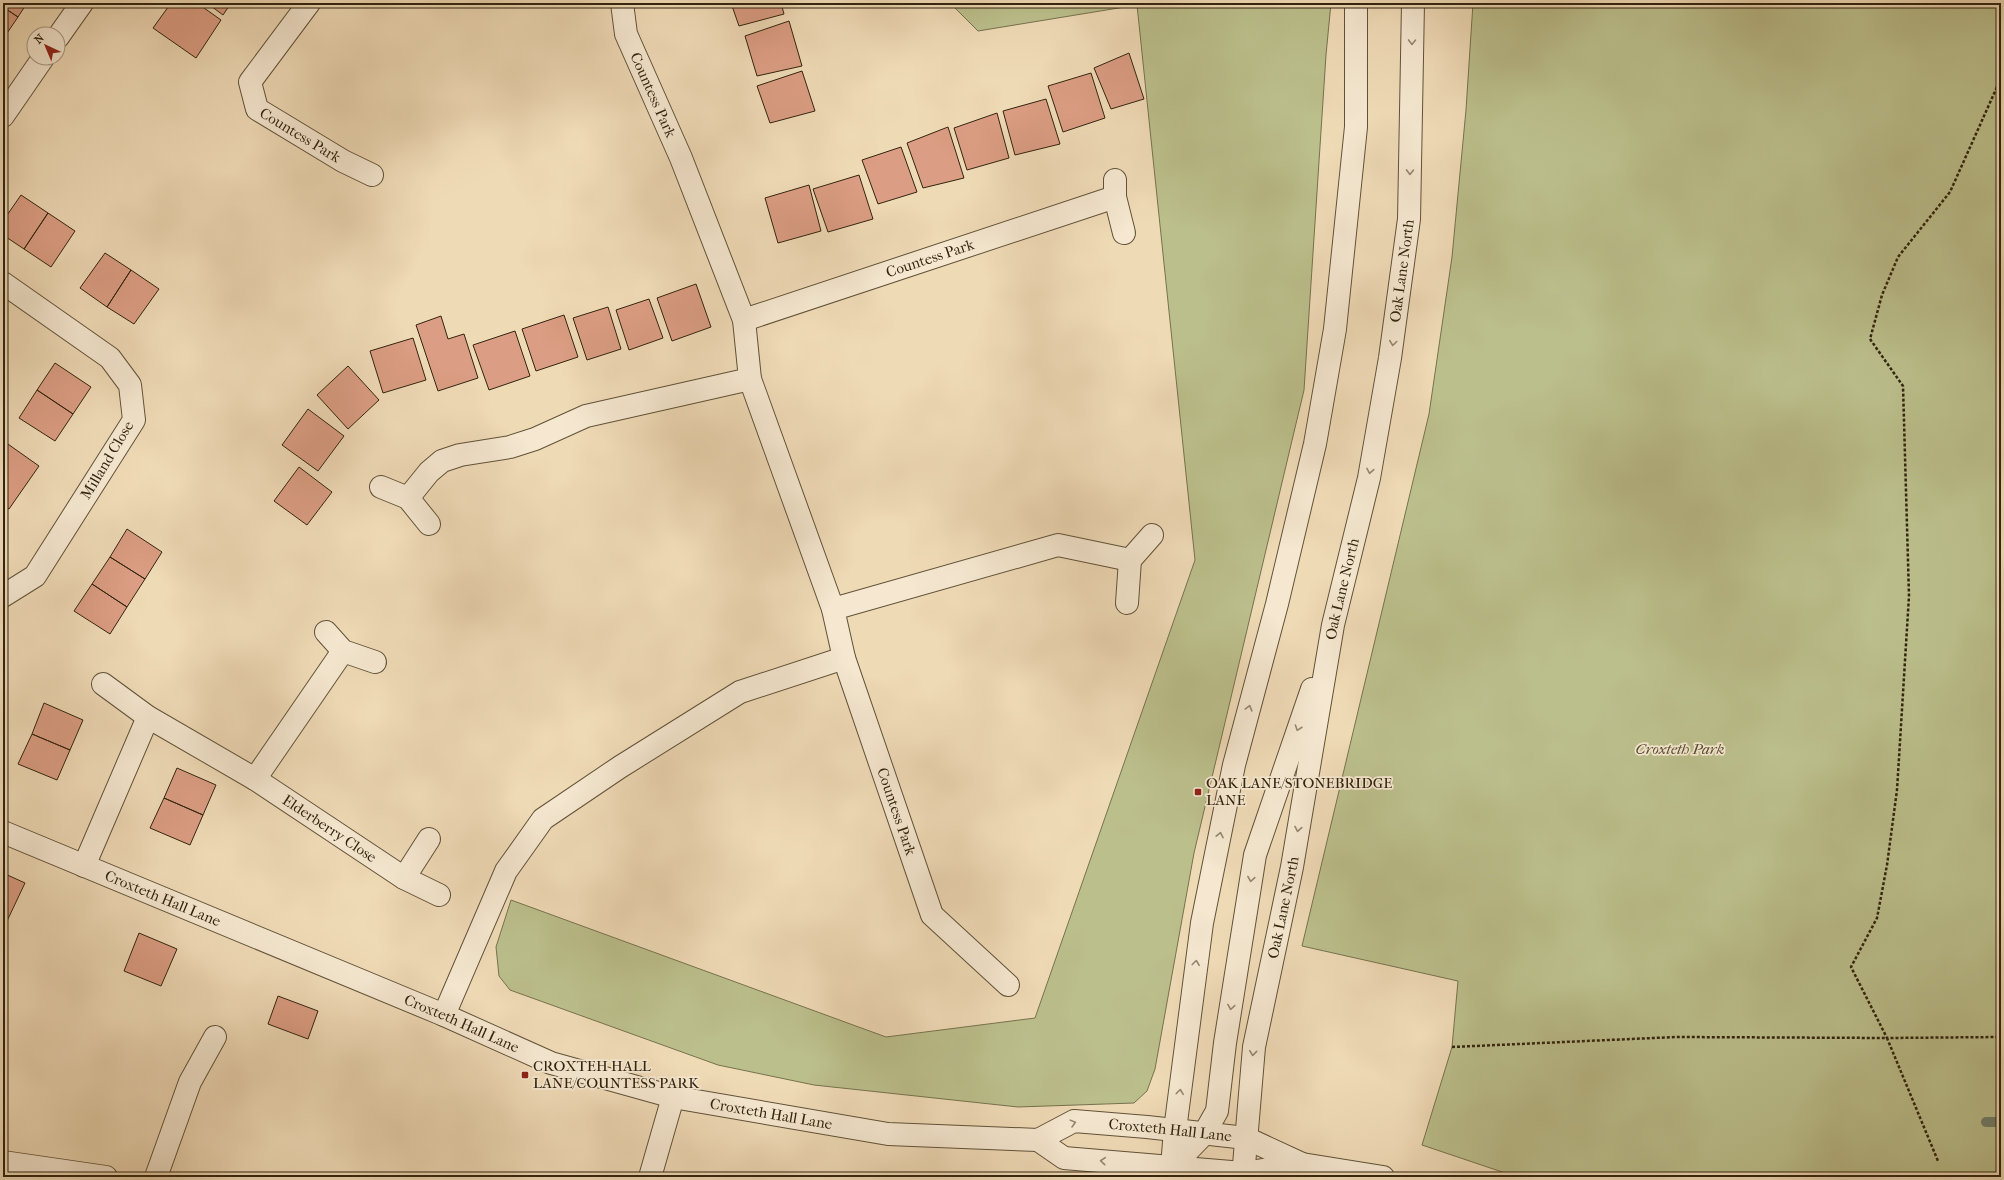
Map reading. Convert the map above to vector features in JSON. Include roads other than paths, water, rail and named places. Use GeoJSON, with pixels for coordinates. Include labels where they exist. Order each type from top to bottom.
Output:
{"type":"FeatureCollection","features":[{"type":"Feature","properties":{"kind":"street"},"geometry":{"type":"LineString","coordinates":[[66,26],[82,3]]}},
{"type":"Feature","properties":{"kind":"street","name":"Countess Park"},"geometry":{"type":"LineString","coordinates":[[309,3],[250,82],[256,109],[343,161],[372,175]]}},
{"type":"Feature","properties":{"kind":"street","name":"Countess Park"},"geometry":{"type":"LineString","coordinates":[[622,3],[626,34],[681,158],[744,320],[750,379],[833,609],[844,658],[932,914],[1008,985]]}},
{"type":"Feature","properties":{"kind":"street"},"geometry":{"type":"LineString","coordinates":[[1173,1172],[1175,1130],[1202,922],[1234,765],[1277,604],[1315,444],[1335,329],[1356,127],[1356,3]]}},
{"type":"Feature","properties":{"kind":"street","name":"Oak Lane North"},"geometry":{"type":"LineString","coordinates":[[1243,1175],[1254,1048],[1292,868],[1334,625],[1369,478],[1390,358],[1409,219],[1413,3]]}},
{"type":"Feature","properties":{"kind":"street"},"geometry":{"type":"LineString","coordinates":[[3,116],[37,66]]}},
{"type":"Feature","properties":{"kind":"street","name":"Countess Park"},"geometry":{"type":"LineString","coordinates":[[744,320],[1115,189],[1124,233]]}},
{"type":"Feature","properties":{"kind":"street","name":"Milland Close"},"geometry":{"type":"LineString","coordinates":[[3,283],[110,358],[130,386],[134,420],[35,576],[3,596]]}},
{"type":"Feature","properties":{"kind":"street"},"geometry":{"type":"LineString","coordinates":[[408,498],[429,472],[442,461],[460,455],[510,447],[586,416],[750,379]]}},
{"type":"Feature","properties":{"kind":"street"},"geometry":{"type":"LineString","coordinates":[[380,487],[408,498],[429,524]]}},
{"type":"Feature","properties":{"kind":"street"},"geometry":{"type":"LineString","coordinates":[[1127,603],[1130,560],[1152,535]]}},
{"type":"Feature","properties":{"kind":"street"},"geometry":{"type":"LineString","coordinates":[[833,609],[1058,545],[1130,560]]}},
{"type":"Feature","properties":{"kind":"street"},"geometry":{"type":"LineString","coordinates":[[1173,1172],[1204,1134],[1218,1111],[1225,1043],[1255,855],[1334,625]]}},
{"type":"Feature","properties":{"kind":"street"},"geometry":{"type":"LineString","coordinates":[[326,632],[343,651],[375,662]]}},
{"type":"Feature","properties":{"kind":"street"},"geometry":{"type":"LineString","coordinates":[[255,780],[343,651]]}},
{"type":"Feature","properties":{"kind":"street"},"geometry":{"type":"LineString","coordinates":[[444,1015],[506,871],[542,819],[620,767],[740,692],[844,658]]}},
{"type":"Feature","properties":{"kind":"street","name":"Elderberry Close"},"geometry":{"type":"LineString","coordinates":[[103,684],[148,717],[255,780],[404,878],[439,895]]}},
{"type":"Feature","properties":{"kind":"street"},"geometry":{"type":"LineString","coordinates":[[84,866],[148,717]]}},
{"type":"Feature","properties":{"kind":"street","name":"Croxteth Hall Lane"},"geometry":{"type":"LineString","coordinates":[[3,832],[444,1015],[551,1063],[673,1097],[888,1134],[1038,1140],[1074,1121],[1175,1130],[1246,1138],[1302,1164],[1383,1177]]}},
{"type":"Feature","properties":{"kind":"street"},"geometry":{"type":"LineString","coordinates":[[404,878],[429,839]]}},
{"type":"Feature","properties":{"kind":"street"},"geometry":{"type":"LineString","coordinates":[[156,1177],[190,1082],[215,1037]]}},
{"type":"Feature","properties":{"kind":"street"},"geometry":{"type":"LineString","coordinates":[[650,1177],[673,1097]]}},
{"type":"Feature","properties":{"kind":"street","name":"Croxteth Hall Lane"},"geometry":{"type":"LineString","coordinates":[[1038,1140],[1064,1158],[1173,1172],[1243,1175],[1302,1164]]}},
{"type":"Feature","properties":{"kind":"street"},"geometry":{"type":"LineString","coordinates":[[3,1162],[106,1177]]}},
{"type":"Feature","properties":{"kind":"waterway"},"geometry":{"type":"LineString","coordinates":[[1986,1122],[2001,1122]]}},
{"type":"Feature","properties":{"kind":"place","name":"OAK LANE/STONEBRIDGE LANE"},"geometry":{"type":"Point","coordinates":[1198,792]}},
{"type":"Feature","properties":{"kind":"place","name":"CROXTEH HALL LANE/COUNTESS PARK"},"geometry":{"type":"Point","coordinates":[525,1075]}},
{"type":"Feature","properties":{"kind":"park label","name":"Croxteth Park"},"geometry":{"type":"Point","coordinates":[1680,749]}}]}
